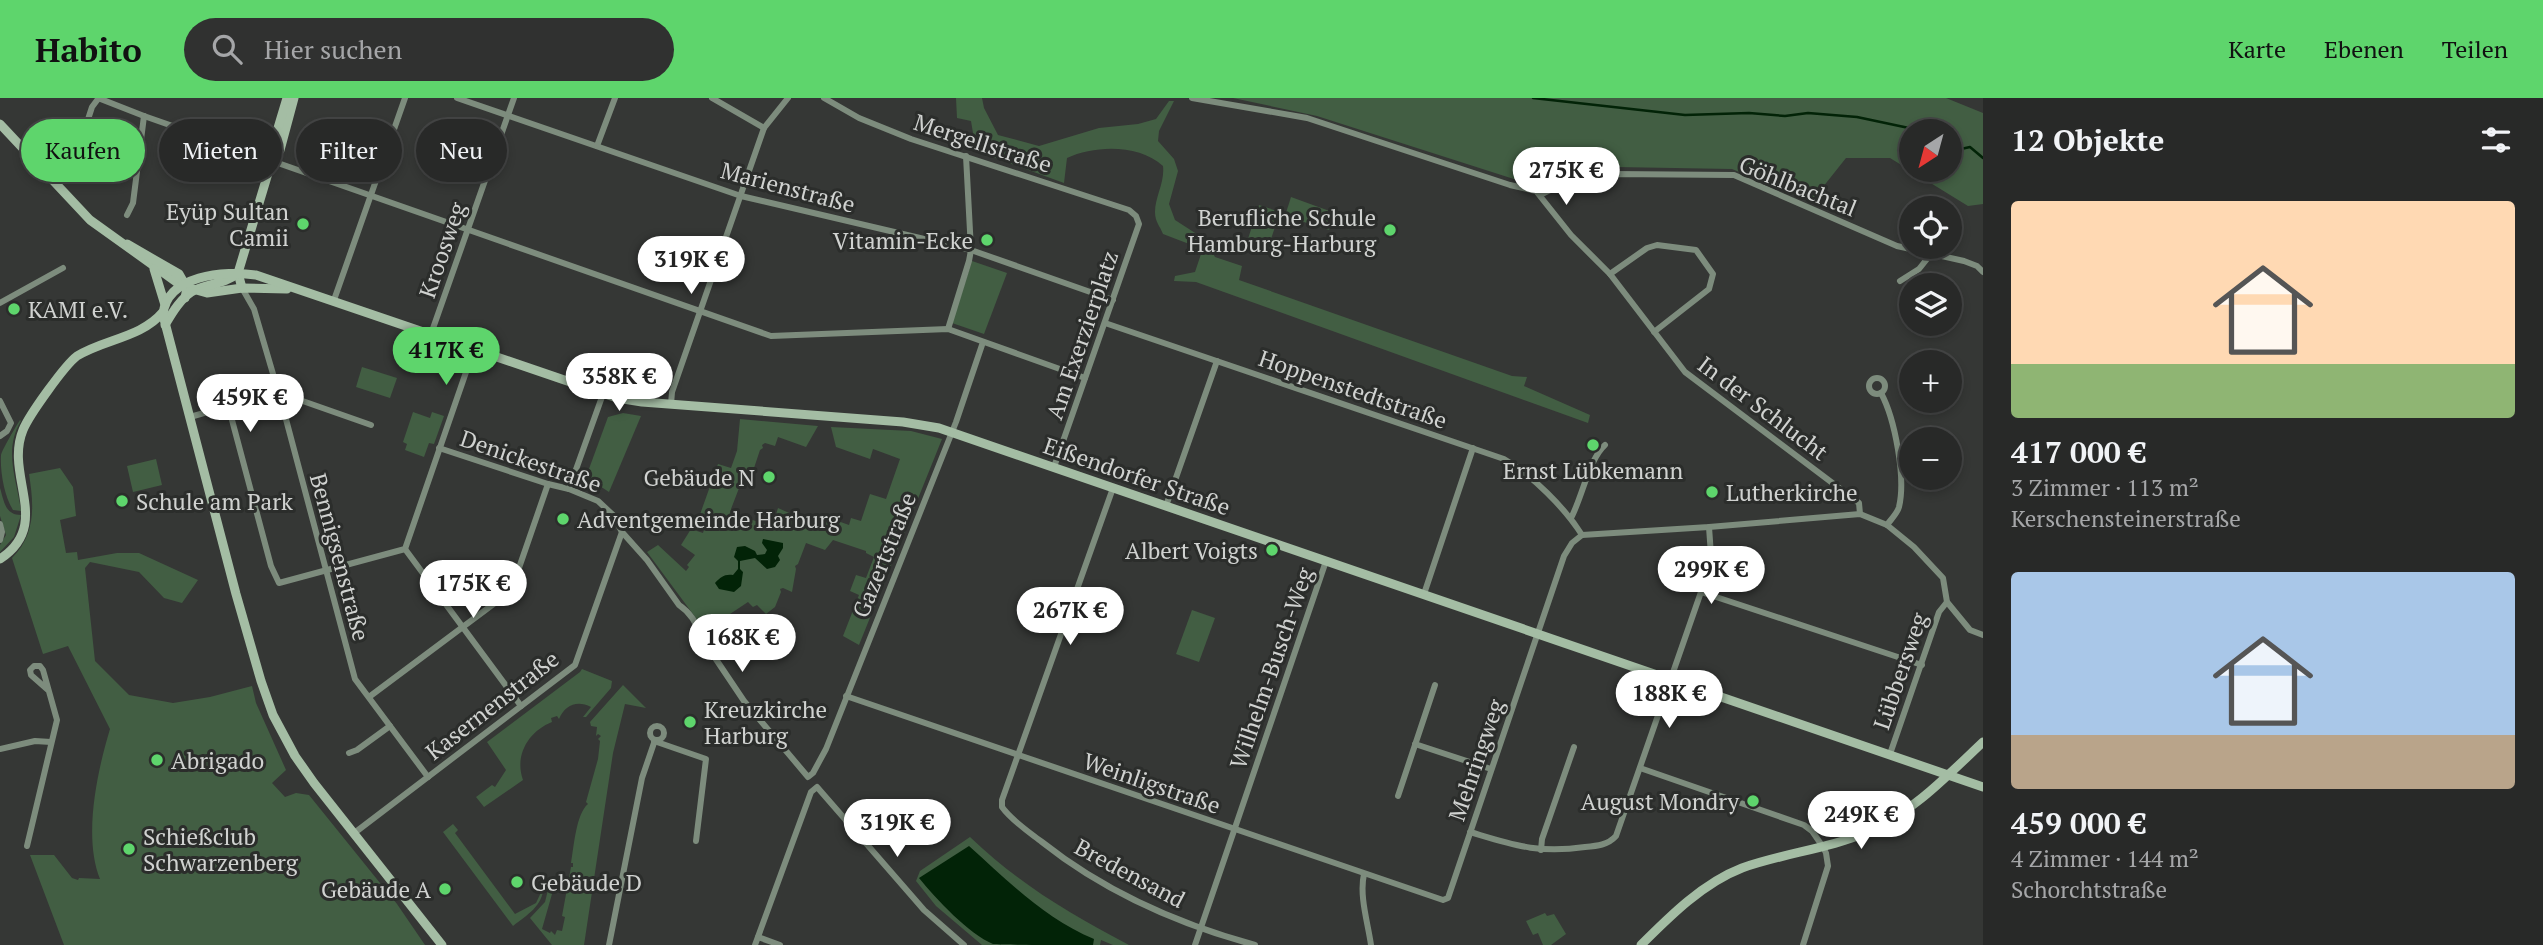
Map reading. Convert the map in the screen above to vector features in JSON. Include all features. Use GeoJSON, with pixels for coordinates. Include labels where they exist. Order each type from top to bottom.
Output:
{"type":"FeatureCollection","features":[{"type":"Feature","properties":{"kind":"main road"},"geometry":{"type":"LineString","coordinates":[[281,119],[287,98]]}},
{"type":"Feature","properties":{"kind":"main road"},"geometry":{"type":"LineString","coordinates":[[282,143],[294,98]]}},
{"type":"Feature","properties":{"kind":"main road"},"geometry":{"type":"LineString","coordinates":[[0,124],[81,211],[116,240],[187,290]]}},
{"type":"Feature","properties":{"kind":"main road"},"geometry":{"type":"LineString","coordinates":[[242,288],[238,272],[265,182]]}},
{"type":"Feature","properties":{"kind":"main road"},"geometry":{"type":"LineString","coordinates":[[116,240],[144,252],[173,270],[207,276],[238,272]]}},
{"type":"Feature","properties":{"kind":"main road"},"geometry":{"type":"LineString","coordinates":[[154,268],[165,325],[236,594],[273,715],[295,756],[353,834],[442,945]]}},
{"type":"Feature","properties":{"kind":"main road"},"geometry":{"type":"LineString","coordinates":[[173,270],[187,290]]}},
{"type":"Feature","properties":{"kind":"main road"},"geometry":{"type":"LineString","coordinates":[[165,325],[187,290],[229,280],[238,272]]}},
{"type":"Feature","properties":{"kind":"main road","name":"Eißendorfer Straße"},"geometry":{"type":"LineString","coordinates":[[238,272],[256,275],[334,300],[603,394],[634,401],[916,423],[951,432],[1983,787]]}},
{"type":"Feature","properties":{"kind":"main road"},"geometry":{"type":"LineString","coordinates":[[145,327],[207,276]]}},
{"type":"Feature","properties":{"kind":"main road","name":"Eißendorfer Straße"},"geometry":{"type":"LineString","coordinates":[[187,290],[207,293],[242,288],[299,290]]}},
{"type":"Feature","properties":{"kind":"main road"},"geometry":{"type":"LineString","coordinates":[[0,559],[14,547],[26,526],[19,443],[26,423],[72,361],[81,354],[145,327],[165,325]]}},
{"type":"Feature","properties":{"kind":"main road"},"geometry":{"type":"LineString","coordinates":[[1641,945],[1709,885],[1726,875],[1768,860],[1852,839],[1886,823],[1910,807],[1983,742]]}},
{"type":"Feature","properties":{"kind":"street"},"geometry":{"type":"LineString","coordinates":[[88,119],[98,98],[159,121]]}},
{"type":"Feature","properties":{"kind":"street"},"geometry":{"type":"LineString","coordinates":[[110,98],[116,106]]}},
{"type":"Feature","properties":{"kind":"street"},"geometry":{"type":"LineString","coordinates":[[334,300],[405,98]]}},
{"type":"Feature","properties":{"kind":"street","name":"Marienstraße"},"geometry":{"type":"LineString","coordinates":[[457,98],[741,196],[971,250],[1113,300]]}},
{"type":"Feature","properties":{"kind":"street","name":"Kroosweg"},"geometry":{"type":"LineString","coordinates":[[431,334],[514,98]]}},
{"type":"Feature","properties":{"kind":"street"},"geometry":{"type":"LineString","coordinates":[[597,146],[615,98]]}},
{"type":"Feature","properties":{"kind":"street"},"geometry":{"type":"LineString","coordinates":[[712,98],[764,128]]}},
{"type":"Feature","properties":{"kind":"street"},"geometry":{"type":"LineString","coordinates":[[671,404],[672,392],[764,128],[788,98]]}},
{"type":"Feature","properties":{"kind":"street","name":"Mergellstraße"},"geometry":{"type":"LineString","coordinates":[[824,98],[859,118],[911,139],[1135,214]]}},
{"type":"Feature","properties":{"kind":"street"},"geometry":{"type":"LineString","coordinates":[[1192,98],[1307,118],[1510,186],[1532,188],[1540,195]]}},
{"type":"Feature","properties":{"kind":"street"},"geometry":{"type":"LineString","coordinates":[[127,215],[133,203],[144,116]]}},
{"type":"Feature","properties":{"kind":"street"},"geometry":{"type":"LineString","coordinates":[[948,329],[971,250],[966,156]]}},
{"type":"Feature","properties":{"kind":"street"},"geometry":{"type":"LineString","coordinates":[[282,164],[771,336],[948,329],[1085,378]]}},
{"type":"Feature","properties":{"kind":"street","name":"Göhlbachtal"},"geometry":{"type":"LineString","coordinates":[[1540,195],[1549,188],[1579,179],[1614,174],[1734,175],[1899,246]]}},
{"type":"Feature","properties":{"kind":"street","name":"In der Schlucht"},"geometry":{"type":"LineString","coordinates":[[1540,195],[1571,235],[1610,274],[1675,360],[1692,378],[1859,503],[1860,514]]}},
{"type":"Feature","properties":{"kind":"street","name":"Am Exerzierplatz"},"geometry":{"type":"LineString","coordinates":[[1054,467],[1139,224],[1135,214]]}},
{"type":"Feature","properties":{"kind":"street"},"geometry":{"type":"LineString","coordinates":[[1610,274],[1647,248],[1657,245],[1696,250],[1713,274],[1709,289],[1654,332]]}},
{"type":"Feature","properties":{"kind":"street"},"geometry":{"type":"LineString","coordinates":[[1913,273],[1927,259]]}},
{"type":"Feature","properties":{"kind":"street","name":"Göhlbachtal"},"geometry":{"type":"LineString","coordinates":[[1955,259],[1977,266],[1983,272]]}},
{"type":"Feature","properties":{"kind":"street"},"geometry":{"type":"LineString","coordinates":[[0,303],[63,268]]}},
{"type":"Feature","properties":{"kind":"street","name":"Bennigsenstraße"},"geometry":{"type":"LineString","coordinates":[[242,288],[254,309],[355,679],[428,777]]}},
{"type":"Feature","properties":{"kind":"street","name":"Hoppenstedtstraße"},"geometry":{"type":"LineString","coordinates":[[1105,323],[1504,459],[1516,466],[1571,518],[1581,535]]}},
{"type":"Feature","properties":{"kind":"street","name":"Gazertstraße"},"geometry":{"type":"LineString","coordinates":[[808,777],[826,749],[951,432],[983,342]]}},
{"type":"Feature","properties":{"kind":"street"},"geometry":{"type":"LineString","coordinates":[[405,549],[474,349]]}},
{"type":"Feature","properties":{"kind":"street"},"geometry":{"type":"LineString","coordinates":[[1166,506],[1217,361]]}},
{"type":"Feature","properties":{"kind":"street"},"geometry":{"type":"LineString","coordinates":[[190,417],[277,392],[371,425]]}},
{"type":"Feature","properties":{"kind":"street"},"geometry":{"type":"LineString","coordinates":[[1881,393],[1891,417],[1902,491],[1899,510],[1887,525]]}},
{"type":"Feature","properties":{"kind":"street"},"geometry":{"type":"LineString","coordinates":[[569,489],[603,394]]}},
{"type":"Feature","properties":{"kind":"street"},"geometry":{"type":"LineString","coordinates":[[0,401],[9,416],[10,427],[0,436]]}},
{"type":"Feature","properties":{"kind":"street"},"geometry":{"type":"LineString","coordinates":[[228,405],[271,566],[279,583],[405,549]]}},
{"type":"Feature","properties":{"kind":"street"},"geometry":{"type":"LineString","coordinates":[[1571,518],[1596,455],[1605,445]]}},
{"type":"Feature","properties":{"kind":"street","name":"Denickestraße"},"geometry":{"type":"LineString","coordinates":[[439,448],[569,489],[603,504],[679,605],[689,612],[701,637],[744,701],[808,777]]}},
{"type":"Feature","properties":{"kind":"street"},"geometry":{"type":"LineString","coordinates":[[1424,594],[1474,448]]}},
{"type":"Feature","properties":{"kind":"street"},"geometry":{"type":"LineString","coordinates":[[369,697],[511,591],[548,484]]}},
{"type":"Feature","properties":{"kind":"street"},"geometry":{"type":"LineString","coordinates":[[1017,755],[1113,488]]}},
{"type":"Feature","properties":{"kind":"street"},"geometry":{"type":"LineString","coordinates":[[1581,535],[1860,514],[1887,525],[1914,547],[1939,573],[1945,586],[1947,603],[1967,626],[1983,635]]}},
{"type":"Feature","properties":{"kind":"street"},"geometry":{"type":"LineString","coordinates":[[0,524],[0,540]]}},
{"type":"Feature","properties":{"kind":"street"},"geometry":{"type":"LineString","coordinates":[[1470,832],[1514,846],[1541,850],[1584,848],[1614,839],[1644,769],[1701,592],[1711,555],[1709,527]]}},
{"type":"Feature","properties":{"kind":"street","name":"Kasernenstraße"},"geometry":{"type":"LineString","coordinates":[[353,834],[575,665],[622,532]]}},
{"type":"Feature","properties":{"kind":"street","name":"Mehringweg"},"geometry":{"type":"LineString","coordinates":[[1448,898],[1564,556],[1581,535]]}},
{"type":"Feature","properties":{"kind":"street"},"geometry":{"type":"LineString","coordinates":[[405,549],[521,706]]}},
{"type":"Feature","properties":{"kind":"street","name":"Wilhelm-Busch-Weg"},"geometry":{"type":"LineString","coordinates":[[1195,945],[1326,561]]}},
{"type":"Feature","properties":{"kind":"street"},"geometry":{"type":"LineString","coordinates":[[1701,592],[1922,665]]}},
{"type":"Feature","properties":{"kind":"street","name":"Lübbersweg"},"geometry":{"type":"LineString","coordinates":[[1890,754],[1939,612],[1947,603]]}},
{"type":"Feature","properties":{"kind":"street"},"geometry":{"type":"LineString","coordinates":[[1398,796],[1435,685]]}},
{"type":"Feature","properties":{"kind":"street"},"geometry":{"type":"LineString","coordinates":[[27,845],[57,720],[48,690]]}},
{"type":"Feature","properties":{"kind":"street","name":"Weinligstraße"},"geometry":{"type":"LineString","coordinates":[[846,696],[1364,874],[1441,899],[1448,898]]}},
{"type":"Feature","properties":{"kind":"street"},"geometry":{"type":"LineString","coordinates":[[349,753],[390,726]]}},
{"type":"Feature","properties":{"kind":"street"},"geometry":{"type":"LineString","coordinates":[[0,749],[35,741],[51,742]]}},
{"type":"Feature","properties":{"kind":"street"},"geometry":{"type":"LineString","coordinates":[[609,945],[642,778],[654,741],[706,759],[696,841]]}},
{"type":"Feature","properties":{"kind":"street"},"geometry":{"type":"LineString","coordinates":[[1415,744],[1491,769]]}},
{"type":"Feature","properties":{"kind":"street"},"geometry":{"type":"LineString","coordinates":[[1541,850],[1542,839],[1574,747]]}},
{"type":"Feature","properties":{"kind":"street","name":"Bredensand"},"geometry":{"type":"LineString","coordinates":[[1017,755],[1002,800],[1003,808],[1060,856],[1101,883],[1147,906],[1200,928],[1255,945]]}},
{"type":"Feature","properties":{"kind":"street"},"geometry":{"type":"LineString","coordinates":[[1644,769],[1804,825],[1812,831],[1823,846],[1828,866],[1803,945]]}},
{"type":"Feature","properties":{"kind":"street"},"geometry":{"type":"LineString","coordinates":[[755,945],[810,792],[817,787],[924,910],[964,945]]}},
{"type":"Feature","properties":{"kind":"street"},"geometry":{"type":"LineString","coordinates":[[1364,874],[1362,882],[1371,945]]}},
{"type":"Feature","properties":{"kind":"street"},"geometry":{"type":"LineString","coordinates":[[758,937],[779,945]]}},
{"type":"Feature","properties":{"kind":"shaded area"},"geometry":{"type":"Polygon","coordinates":[[[956,98],[982,98],[984,108],[998,135],[1039,146],[1099,128],[1138,124],[1156,119],[1169,101],[1174,101],[1159,131],[1158,141],[1174,159],[1178,171],[1169,204],[1175,220],[1206,240],[1215,257],[1242,266],[1239,280],[1512,376],[1527,377],[1524,386],[1590,415],[1588,423],[1196,282],[1174,281],[1175,276],[1195,272],[1201,254],[1197,247],[1163,234],[1157,221],[1155,206],[1163,178],[1163,166],[1129,150],[1090,151],[1067,158],[1064,183],[976,151],[971,121],[957,118],[956,98]]]}},
{"type":"Feature","properties":{"kind":"shaded area"},"geometry":{"type":"Polygon","coordinates":[[[1233,98],[1946,98],[1983,113],[1983,204],[1968,206],[1962,202],[1962,196],[1952,196],[1929,182],[1962,182],[1962,119],[1899,119],[1899,164],[1890,158],[1846,158],[1811,202],[1732,169],[1616,167],[1546,181],[1520,181],[1317,116],[1233,98]]]}},
{"type":"Feature","properties":{"kind":"shaded area"},"geometry":{"type":"Polygon","coordinates":[[[1291,197],[1335,213],[1329,230],[1285,216],[1291,197]]]}},
{"type":"Feature","properties":{"kind":"shaded area"},"geometry":{"type":"Polygon","coordinates":[[[1259,205],[1280,212],[1266,254],[1245,248],[1259,205]]]}},
{"type":"Feature","properties":{"kind":"shaded area"},"geometry":{"type":"Polygon","coordinates":[[[972,261],[1007,273],[984,334],[952,323],[972,261]]]}},
{"type":"Feature","properties":{"kind":"shaded area"},"geometry":{"type":"Polygon","coordinates":[[[362,367],[397,378],[390,398],[356,387],[362,367]]]}},
{"type":"Feature","properties":{"kind":"shaded area"},"geometry":{"type":"Polygon","coordinates":[[[413,412],[430,418],[432,412],[444,416],[434,444],[429,443],[424,457],[405,450],[407,444],[403,442],[413,412]]]}},
{"type":"Feature","properties":{"kind":"shaded area"},"geometry":{"type":"Polygon","coordinates":[[[623,413],[641,416],[609,492],[586,477],[608,417],[623,413]]]}},
{"type":"Feature","properties":{"kind":"shaded area"},"geometry":{"type":"Polygon","coordinates":[[[740,419],[818,426],[806,447],[778,437],[775,446],[765,443],[762,445],[750,486],[741,483],[731,509],[733,513],[770,526],[778,508],[805,520],[810,515],[820,518],[821,515],[849,525],[851,518],[861,521],[870,494],[886,499],[900,459],[873,449],[870,459],[836,447],[831,427],[911,431],[942,439],[859,645],[843,636],[859,595],[850,591],[856,575],[866,578],[874,557],[866,551],[833,540],[825,550],[806,543],[795,566],[792,592],[780,589],[775,607],[766,614],[757,605],[753,607],[748,602],[724,618],[728,624],[710,637],[647,552],[658,545],[686,571],[689,567],[687,565],[695,555],[681,545],[691,529],[703,533],[706,523],[698,520],[718,464],[731,468],[737,451],[740,419]]]}},
{"type":"Feature","properties":{"kind":"shaded area"},"geometry":{"type":"Polygon","coordinates":[[[20,420],[12,454],[21,511],[13,510],[7,498],[1,461],[2,452],[20,420]]]}},
{"type":"Feature","properties":{"kind":"shaded area"},"geometry":{"type":"Polygon","coordinates":[[[156,459],[162,485],[133,492],[127,466],[156,459]]]}},
{"type":"Feature","properties":{"kind":"shaded area"},"geometry":{"type":"Polygon","coordinates":[[[60,468],[73,487],[76,516],[60,520],[66,553],[77,552],[78,560],[117,553],[139,553],[198,580],[182,603],[164,598],[139,572],[90,562],[85,568],[95,661],[129,695],[173,703],[252,686],[256,703],[286,770],[272,783],[285,797],[296,793],[309,795],[397,904],[425,945],[64,945],[30,855],[54,855],[72,878],[100,879],[95,862],[92,824],[97,784],[110,729],[68,646],[43,654],[12,558],[20,549],[29,529],[32,497],[29,474],[60,468]]]}},
{"type":"Feature","properties":{"kind":"shaded area"},"geometry":{"type":"Polygon","coordinates":[[[0,488],[8,510],[21,515],[14,537],[0,552],[0,545],[6,535],[0,516],[0,488]]]}},
{"type":"Feature","properties":{"kind":"shaded area"},"geometry":{"type":"Polygon","coordinates":[[[763,539],[783,543],[778,556],[780,560],[775,567],[767,569],[755,558],[740,561],[740,569],[743,572],[741,586],[734,592],[719,589],[715,583],[723,576],[733,575],[738,569],[738,561],[734,557],[737,547],[745,546],[757,555],[765,554],[767,550],[762,543],[763,539]]]}},
{"type":"Feature","properties":{"kind":"shaded area"},"geometry":{"type":"Polygon","coordinates":[[[1192,610],[1215,618],[1199,662],[1176,654],[1192,610]]]}},
{"type":"Feature","properties":{"kind":"shaded area"},"geometry":{"type":"Polygon","coordinates":[[[582,669],[612,681],[611,688],[586,717],[583,717],[591,707],[572,705],[559,719],[557,716],[551,718],[552,722],[536,731],[522,753],[520,762],[523,780],[484,807],[476,797],[492,785],[495,787],[506,770],[487,742],[582,669]]]}},
{"type":"Feature","properties":{"kind":"shaded area"},"geometry":{"type":"Polygon","coordinates":[[[623,685],[646,708],[625,704],[613,753],[584,945],[552,945],[530,918],[545,902],[549,886],[554,887],[542,929],[555,935],[557,930],[562,931],[576,831],[588,804],[586,802],[598,759],[598,739],[601,736],[596,736],[597,727],[591,726],[590,722],[623,685]]]}},
{"type":"Feature","properties":{"kind":"shaded area"},"geometry":{"type":"Polygon","coordinates":[[[453,824],[458,830],[455,833],[515,914],[536,903],[544,886],[537,905],[513,926],[443,832],[453,824]]]}},
{"type":"Feature","properties":{"kind":"shaded area"},"geometry":{"type":"Polygon","coordinates":[[[970,837],[1008,870],[1046,897],[1129,945],[1113,945],[1101,940],[1100,945],[982,945],[936,906],[916,881],[920,871],[970,837]]]}},
{"type":"Feature","properties":{"kind":"shaded area"},"geometry":{"type":"Polygon","coordinates":[[[969,846],[1043,910],[1094,939],[1093,945],[993,944],[974,932],[919,878],[969,846]]]}},
{"type":"Feature","properties":{"kind":"shaded area"},"geometry":{"type":"Polygon","coordinates":[[[1545,913],[1547,916],[1554,914],[1566,934],[1551,945],[1543,945],[1538,933],[1533,935],[1526,921],[1545,913]]]}},
{"type":"Feature","properties":{"kind":"waterway"},"geometry":{"type":"LineString","coordinates":[[1533,98],[1685,115],[1749,113],[1785,116],[1808,113],[1857,117],[1899,126]]}},
{"type":"Feature","properties":{"kind":"waterway"},"geometry":{"type":"LineString","coordinates":[[1962,149],[1970,147],[1983,158]]}},
{"type":"Feature","properties":{"kind":"place","name":"Eyüp Sultan Camii"},"geometry":{"type":"Point","coordinates":[303,224]}},
{"type":"Feature","properties":{"kind":"place","name":"Berufliche Schule Hamburg-Harburg"},"geometry":{"type":"Point","coordinates":[1390,230]}},
{"type":"Feature","properties":{"kind":"place","name":"Vitamin-Ecke"},"geometry":{"type":"Point","coordinates":[987,240]}},
{"type":"Feature","properties":{"kind":"place","name":"KAMI e.V."},"geometry":{"type":"Point","coordinates":[14,309]}},
{"type":"Feature","properties":{"kind":"place","name":"Ernst Lübkemann"},"geometry":{"type":"Point","coordinates":[1593,445]}},
{"type":"Feature","properties":{"kind":"place","name":"Gebäude N"},"geometry":{"type":"Point","coordinates":[769,477]}},
{"type":"Feature","properties":{"kind":"place","name":"Lutherkirche"},"geometry":{"type":"Point","coordinates":[1712,492]}},
{"type":"Feature","properties":{"kind":"place","name":"Schule am Park"},"geometry":{"type":"Point","coordinates":[122,501]}},
{"type":"Feature","properties":{"kind":"place","name":"Adventgemeinde Harburg"},"geometry":{"type":"Point","coordinates":[563,519]}},
{"type":"Feature","properties":{"kind":"place","name":"Albert Voigts"},"geometry":{"type":"Point","coordinates":[1272,550]}},
{"type":"Feature","properties":{"kind":"place","name":"Kreuzkirche Harburg"},"geometry":{"type":"Point","coordinates":[690,722]}},
{"type":"Feature","properties":{"kind":"place","name":"Abrigado"},"geometry":{"type":"Point","coordinates":[157,760]}},
{"type":"Feature","properties":{"kind":"place","name":"August Mondry"},"geometry":{"type":"Point","coordinates":[1753,801]}},
{"type":"Feature","properties":{"kind":"place","name":"Schießclub Schwarzenberg"},"geometry":{"type":"Point","coordinates":[129,849]}},
{"type":"Feature","properties":{"kind":"place","name":"Gebäude D"},"geometry":{"type":"Point","coordinates":[517,882]}},
{"type":"Feature","properties":{"kind":"place","name":"Gebäude A"},"geometry":{"type":"Point","coordinates":[445,889]}}]}
